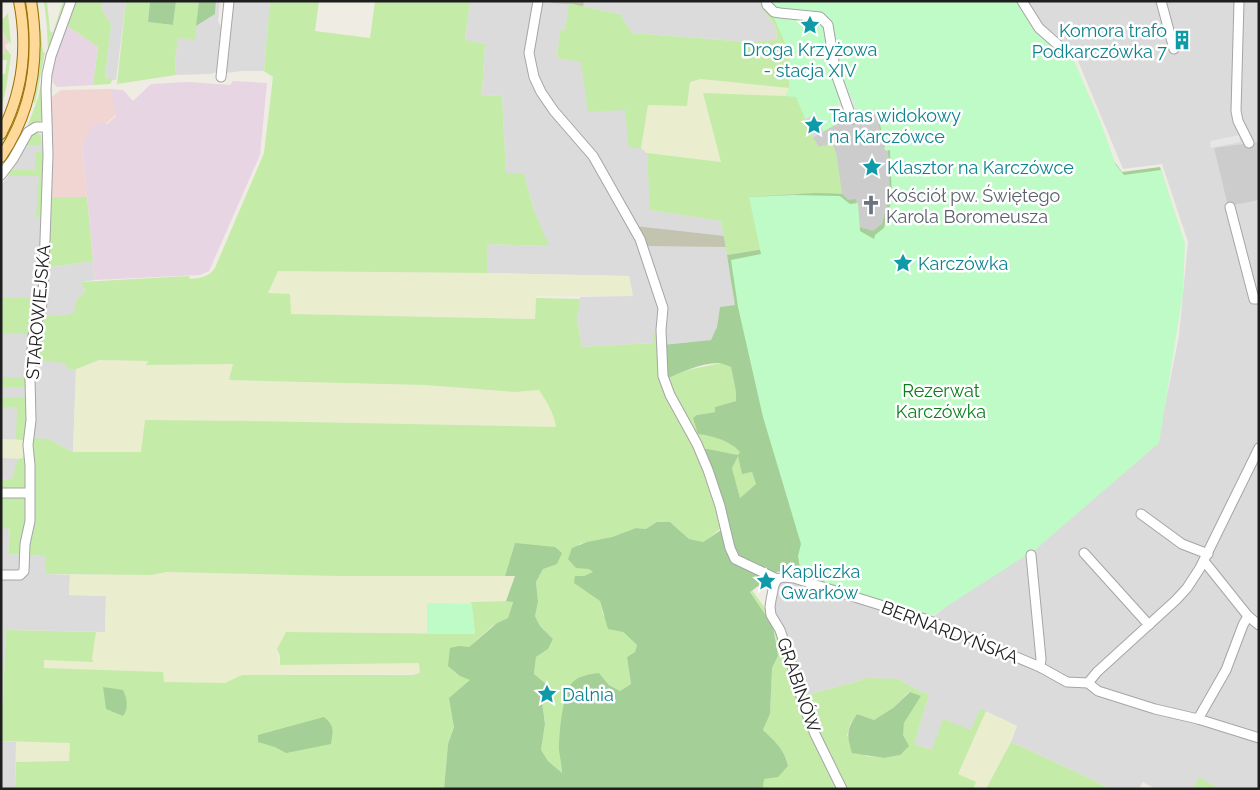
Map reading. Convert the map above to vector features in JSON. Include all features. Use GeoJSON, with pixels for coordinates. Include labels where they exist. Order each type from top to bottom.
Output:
{"type":"FeatureCollection","features":[{"type":"Feature","properties":{"kind":"main road"},"geometry":{"type":"LineString","coordinates":[[1,134],[15,101],[23,65],[23,31],[19,1]]}},
{"type":"Feature","properties":{"kind":"main road"},"geometry":{"type":"LineString","coordinates":[[1,157],[11,142],[21,120],[33,77],[36,39],[31,1]]}},
{"type":"Feature","properties":{"kind":"street","name":"STAROWIEJSKA"},"geometry":{"type":"LineString","coordinates":[[1,574],[20,575],[24,571],[25,544],[30,521],[30,462],[28,445],[31,405],[30,379],[33,336],[43,297],[48,154],[46,127],[51,89],[52,56],[71,1]]}},
{"type":"Feature","properties":{"kind":"street"},"geometry":{"type":"LineString","coordinates":[[221,77],[229,1]]}},
{"type":"Feature","properties":{"kind":"street","name":"BERNARDYŃSKA"},"geometry":{"type":"LineString","coordinates":[[538,1],[530,53],[534,77],[541,92],[554,111],[593,156],[640,239],[663,308],[661,330],[663,376],[670,395],[697,444],[708,470],[720,506],[730,548],[735,559],[777,579],[784,577],[794,578],[910,613],[1040,667],[1067,682],[1088,683],[1098,691],[1259,738]]}},
{"type":"Feature","properties":{"kind":"street"},"geometry":{"type":"LineString","coordinates":[[766,1],[767,5],[774,12],[820,17],[828,25],[836,74],[852,118]]}},
{"type":"Feature","properties":{"kind":"street"},"geometry":{"type":"LineString","coordinates":[[1022,1],[1040,28],[1064,50]]}},
{"type":"Feature","properties":{"kind":"street"},"geometry":{"type":"LineString","coordinates":[[1161,1],[1174,49]]}},
{"type":"Feature","properties":{"kind":"street"},"geometry":{"type":"LineString","coordinates":[[1239,1],[1236,112],[1238,121],[1250,143]]}},
{"type":"Feature","properties":{"kind":"street"},"geometry":{"type":"LineString","coordinates":[[1,175],[13,159],[28,132],[34,128],[46,127]]}},
{"type":"Feature","properties":{"kind":"street"},"geometry":{"type":"LineString","coordinates":[[1230,207],[1254,299],[1259,299]]}},
{"type":"Feature","properties":{"kind":"street"},"geometry":{"type":"LineString","coordinates":[[1088,683],[1097,672],[1182,594],[1206,558],[1259,448]]}},
{"type":"Feature","properties":{"kind":"street"},"geometry":{"type":"LineString","coordinates":[[1,493],[30,493]]}},
{"type":"Feature","properties":{"kind":"street"},"geometry":{"type":"LineString","coordinates":[[1141,514],[1182,544],[1206,558],[1248,616],[1259,625]]}},
{"type":"Feature","properties":{"kind":"street"},"geometry":{"type":"LineString","coordinates":[[1084,553],[1149,625]]}},
{"type":"Feature","properties":{"kind":"street"},"geometry":{"type":"LineString","coordinates":[[1030,555],[1042,659],[1040,667]]}},
{"type":"Feature","properties":{"kind":"street","name":"GRABINÓW"},"geometry":{"type":"LineString","coordinates":[[777,579],[770,607],[771,615],[780,630],[803,704],[815,734],[842,789]]}},
{"type":"Feature","properties":{"kind":"street"},"geometry":{"type":"LineString","coordinates":[[1198,719],[1226,670],[1248,616]]}},
{"type":"Feature","properties":{"kind":"shaded area"},"geometry":{"type":"Polygon","coordinates":[[[101,1],[126,1],[116,80],[105,78],[111,25],[101,8],[101,1]]]}},
{"type":"Feature","properties":{"kind":"shaded area"},"geometry":{"type":"Polygon","coordinates":[[[216,1],[220,1],[218,22],[221,26],[217,72],[211,74],[176,75],[175,60],[178,37],[194,39],[196,26],[215,14],[216,1]]]}},
{"type":"Feature","properties":{"kind":"shaded area"},"geometry":{"type":"Polygon","coordinates":[[[234,1],[270,1],[264,71],[226,73],[234,1]]]}},
{"type":"Feature","properties":{"kind":"shaded area"},"geometry":{"type":"Polygon","coordinates":[[[468,1],[762,1],[761,7],[776,27],[777,41],[748,42],[632,33],[620,14],[572,4],[565,31],[560,31],[557,58],[644,70],[641,148],[647,153],[651,210],[721,221],[736,305],[720,307],[717,327],[711,340],[659,345],[656,333],[653,334],[653,343],[582,347],[577,320],[580,297],[632,296],[629,276],[487,273],[487,244],[548,246],[534,210],[524,174],[506,174],[502,96],[479,95],[482,93],[485,44],[465,41],[470,2],[468,1]]]}},
{"type":"Feature","properties":{"kind":"shaded area"},"geometry":{"type":"Polygon","coordinates":[[[551,1],[584,1],[583,7],[572,4],[551,3],[551,1]]]}},
{"type":"Feature","properties":{"kind":"shaded area"},"geometry":{"type":"Polygon","coordinates":[[[1027,1],[1259,1],[1259,789],[1220,789],[1199,778],[1193,789],[1155,789],[1143,782],[1139,789],[1110,789],[1011,742],[1017,726],[980,709],[972,730],[932,750],[914,744],[929,695],[899,679],[862,680],[803,696],[775,617],[772,606],[778,582],[785,580],[925,623],[1158,440],[1179,336],[1188,242],[1162,164],[1123,169],[1073,49],[1040,22],[1027,1]]]}},
{"type":"Feature","properties":{"kind":"shaded area"},"geometry":{"type":"Polygon","coordinates":[[[1,14],[4,35],[9,42],[5,46],[5,53],[1,56],[1,14]]]}},
{"type":"Feature","properties":{"kind":"shaded area"},"geometry":{"type":"Polygon","coordinates":[[[66,25],[98,47],[93,85],[57,87],[53,83],[52,75],[57,54],[55,53],[66,25]]]}},
{"type":"Feature","properties":{"kind":"shaded area"},"geometry":{"type":"Polygon","coordinates":[[[701,79],[789,88],[786,96],[721,162],[647,153],[641,148],[648,105],[687,105],[690,82],[701,79]]]}},
{"type":"Feature","properties":{"kind":"shaded area"},"geometry":{"type":"Polygon","coordinates":[[[233,81],[267,83],[260,155],[209,271],[200,275],[95,280],[82,143],[86,140],[86,135],[95,123],[107,124],[116,116],[111,90],[123,90],[133,101],[151,84],[189,82],[230,85],[233,81]]]}},
{"type":"Feature","properties":{"kind":"shaded area"},"geometry":{"type":"Polygon","coordinates":[[[61,90],[123,90],[132,101],[82,144],[87,197],[48,197],[52,97],[61,90]]]}},
{"type":"Feature","properties":{"kind":"shaded area"},"geometry":{"type":"Polygon","coordinates":[[[846,90],[852,98],[858,117],[844,121],[837,104],[844,101],[846,90]]]}},
{"type":"Feature","properties":{"kind":"shaded area"},"geometry":{"type":"Polygon","coordinates":[[[877,111],[885,150],[890,150],[893,204],[884,228],[875,235],[860,231],[843,204],[815,193],[731,198],[813,137],[838,123],[877,111]]]}},
{"type":"Feature","properties":{"kind":"shaded area","name":"Taras widokowy na Karczówce"},"geometry":{"type":"Polygon","coordinates":[[[816,114],[823,131],[813,137],[805,119],[816,114]]]}},
{"type":"Feature","properties":{"kind":"shaded area"},"geometry":{"type":"Polygon","coordinates":[[[1239,135],[1240,142],[1211,148],[1210,141],[1239,135]]]}},
{"type":"Feature","properties":{"kind":"shaded area"},"geometry":{"type":"Polygon","coordinates":[[[1259,142],[1259,200],[1228,206],[1214,148],[1259,142]]]}},
{"type":"Feature","properties":{"kind":"shaded area"},"geometry":{"type":"Polygon","coordinates":[[[26,145],[44,145],[38,298],[44,268],[93,261],[95,280],[81,282],[111,361],[99,360],[76,369],[73,452],[48,439],[23,459],[14,472],[12,479],[1,480],[1,185],[26,145]]]}},
{"type":"Feature","properties":{"kind":"shaded area"},"geometry":{"type":"Polygon","coordinates":[[[635,226],[724,236],[726,247],[645,246],[635,226]]]}},
{"type":"Feature","properties":{"kind":"shaded area"},"geometry":{"type":"Polygon","coordinates":[[[277,271],[629,276],[633,296],[536,296],[535,319],[290,314],[268,294],[277,271]]]}},
{"type":"Feature","properties":{"kind":"shaded area"},"geometry":{"type":"Polygon","coordinates":[[[99,360],[149,361],[147,365],[233,364],[229,380],[425,385],[515,392],[539,390],[547,401],[557,427],[145,420],[142,452],[73,452],[76,369],[99,360]]]}},
{"type":"Feature","properties":{"kind":"shaded area"},"geometry":{"type":"Polygon","coordinates":[[[1,439],[26,440],[23,459],[1,458],[1,439]]]}},
{"type":"Feature","properties":{"kind":"shaded area"},"geometry":{"type":"Polygon","coordinates":[[[1,490],[10,528],[8,554],[46,556],[46,574],[70,575],[69,595],[106,596],[105,632],[6,630],[3,701],[1,701],[1,490]]]}},
{"type":"Feature","properties":{"kind":"shaded area"},"geometry":{"type":"Polygon","coordinates":[[[165,572],[338,576],[515,576],[506,601],[471,602],[475,634],[286,632],[277,649],[280,665],[419,663],[421,674],[242,675],[225,684],[164,682],[163,672],[44,668],[44,660],[92,658],[96,632],[105,632],[106,596],[69,595],[70,575],[152,575],[165,572]]]}},
{"type":"Feature","properties":{"kind":"shaded area"},"geometry":{"type":"Polygon","coordinates":[[[986,711],[1017,726],[1001,763],[986,789],[973,789],[975,782],[958,774],[986,711]]]}},
{"type":"Feature","properties":{"kind":"shaded area"},"geometry":{"type":"Polygon","coordinates":[[[1,741],[16,742],[15,789],[1,789],[1,741]]]}},
{"type":"Feature","properties":{"kind":"shaded area"},"geometry":{"type":"Polygon","coordinates":[[[16,742],[70,742],[69,761],[16,762],[16,742]]]}},
{"type":"Feature","properties":{"kind":"green space"},"geometry":{"type":"Polygon","coordinates":[[[23,1],[26,1],[30,40],[27,77],[18,113],[1,148],[3,139],[20,102],[27,64],[27,39],[23,1]]]}},
{"type":"Feature","properties":{"kind":"green space"},"geometry":{"type":"Polygon","coordinates":[[[36,1],[38,1],[43,52],[45,53],[35,103],[33,102],[40,52],[36,1]]]}},
{"type":"Feature","properties":{"kind":"green space"},"geometry":{"type":"Polygon","coordinates":[[[44,1],[47,1],[50,31],[53,33],[63,1],[66,1],[48,50],[47,28],[44,1]]]}},
{"type":"Feature","properties":{"kind":"green space"},"geometry":{"type":"Polygon","coordinates":[[[74,1],[101,1],[101,8],[111,25],[105,78],[113,79],[110,84],[93,85],[98,47],[66,25],[74,1]]]}},
{"type":"Feature","properties":{"kind":"green space"},"geometry":{"type":"Polygon","coordinates":[[[126,1],[150,1],[148,22],[173,25],[176,1],[199,1],[195,40],[178,38],[175,60],[176,75],[117,84],[126,1]]]}},
{"type":"Feature","properties":{"kind":"green space"},"geometry":{"type":"Polygon","coordinates":[[[150,1],[176,1],[173,25],[148,22],[150,1]]]}},
{"type":"Feature","properties":{"kind":"green space"},"geometry":{"type":"Polygon","coordinates":[[[199,1],[216,1],[215,14],[196,26],[199,1]]]}},
{"type":"Feature","properties":{"kind":"green space"},"geometry":{"type":"Polygon","coordinates":[[[270,1],[319,1],[315,31],[370,38],[375,1],[470,2],[465,40],[485,44],[482,93],[480,95],[502,96],[506,173],[524,174],[534,210],[549,246],[487,244],[487,273],[278,271],[268,293],[290,294],[291,314],[535,319],[536,298],[580,299],[577,320],[582,347],[653,343],[653,333],[656,333],[660,364],[714,492],[721,528],[706,540],[722,575],[689,539],[670,522],[776,640],[773,626],[750,592],[752,590],[771,617],[840,789],[763,789],[764,779],[788,765],[782,750],[763,730],[770,714],[772,668],[778,656],[646,529],[636,528],[612,537],[579,544],[576,567],[589,569],[594,572],[584,576],[575,576],[600,601],[603,615],[637,645],[635,652],[627,657],[631,684],[620,691],[609,685],[599,673],[567,694],[561,734],[563,774],[548,761],[541,750],[545,724],[542,702],[546,684],[534,674],[536,657],[548,649],[553,639],[540,626],[535,616],[538,602],[536,582],[543,569],[515,543],[505,576],[338,576],[166,572],[152,575],[46,574],[46,556],[8,554],[10,529],[1,528],[1,480],[12,479],[18,459],[23,458],[26,440],[16,439],[17,407],[1,407],[1,398],[29,398],[30,438],[48,439],[73,452],[141,452],[145,420],[556,427],[552,412],[539,390],[515,392],[425,385],[229,380],[233,364],[146,365],[148,361],[99,360],[76,369],[68,369],[65,363],[32,360],[31,334],[1,333],[1,298],[44,298],[42,315],[64,316],[74,313],[77,299],[85,292],[81,282],[189,276],[190,279],[204,276],[213,271],[264,153],[273,77],[264,71],[270,1]]]}},
{"type":"Feature","properties":{"kind":"green space"},"geometry":{"type":"Polygon","coordinates":[[[762,1],[844,121],[813,137],[819,147],[825,146],[832,141],[837,157],[842,194],[815,193],[750,197],[776,247],[727,255],[721,221],[650,210],[647,153],[721,162],[703,93],[786,96],[789,88],[701,79],[690,82],[687,106],[648,105],[641,148],[629,148],[625,110],[588,112],[581,62],[557,58],[560,30],[565,31],[569,5],[572,4],[620,14],[632,33],[748,42],[777,40],[776,27],[761,7],[762,1]]]}},
{"type":"Feature","properties":{"kind":"green space","name":"Rezerwat Karczówka"},"geometry":{"type":"Polygon","coordinates":[[[769,1],[1020,1],[1039,29],[1072,56],[1101,123],[1116,165],[1124,175],[1161,170],[1185,243],[1183,293],[1159,443],[1036,549],[924,621],[803,586],[798,556],[801,544],[763,417],[738,307],[731,260],[761,254],[749,197],[793,195],[840,196],[850,204],[858,203],[860,231],[874,239],[875,235],[884,228],[892,199],[890,150],[886,151],[877,111],[838,123],[813,137],[796,97],[786,96],[789,88],[789,52],[772,13],[769,1]]]}},
{"type":"Feature","properties":{"kind":"green space","name":"Rezerwat Karczówka"},"geometry":{"type":"Polygon","coordinates":[[[784,1],[1038,26],[1070,52],[1114,161],[1122,172],[1160,167],[1183,240],[802,577],[801,574],[791,569],[777,572],[750,592],[773,626],[778,656],[772,668],[770,714],[763,730],[782,750],[788,766],[778,777],[764,779],[763,789],[444,789],[448,744],[454,727],[449,698],[470,680],[460,676],[448,666],[450,648],[459,646],[469,647],[497,623],[508,618],[513,602],[506,601],[515,576],[505,576],[515,543],[555,547],[562,553],[557,564],[543,569],[536,582],[538,602],[535,616],[540,626],[553,639],[548,649],[536,657],[534,674],[546,684],[542,702],[545,724],[541,750],[548,761],[562,773],[559,750],[560,726],[565,698],[574,681],[584,676],[599,673],[609,685],[620,691],[631,684],[627,657],[635,652],[637,645],[623,632],[608,629],[600,601],[574,583],[575,576],[584,576],[593,572],[589,569],[576,568],[568,559],[572,548],[636,528],[646,529],[657,522],[670,522],[689,539],[703,542],[724,528],[699,449],[738,455],[740,452],[731,444],[720,439],[698,434],[693,418],[697,415],[715,412],[715,407],[736,401],[731,367],[720,363],[707,364],[666,379],[662,345],[711,340],[717,327],[720,307],[735,305],[727,255],[776,247],[754,203],[749,197],[815,193],[842,194],[848,200],[856,199],[859,227],[873,231],[882,224],[890,195],[888,146],[884,147],[875,107],[784,1]],[[738,456],[732,468],[740,498],[756,484],[752,472],[742,474],[738,456]]]}},
{"type":"Feature","properties":{"kind":"green space"},"geometry":{"type":"Polygon","coordinates":[[[8,13],[11,44],[5,36],[2,24],[2,20],[8,13]]]}},
{"type":"Feature","properties":{"kind":"green space"},"geometry":{"type":"Polygon","coordinates":[[[5,47],[11,55],[1,110],[1,74],[5,74],[7,60],[1,60],[1,56],[5,53],[5,47]]]}},
{"type":"Feature","properties":{"kind":"green space"},"geometry":{"type":"Polygon","coordinates":[[[47,56],[43,117],[41,121],[29,127],[28,125],[38,98],[47,56]]]}},
{"type":"Feature","properties":{"kind":"green space"},"geometry":{"type":"Polygon","coordinates":[[[36,132],[41,135],[42,145],[26,145],[33,133],[36,132]]]}},
{"type":"Feature","properties":{"kind":"green space"},"geometry":{"type":"Polygon","coordinates":[[[36,152],[44,152],[43,217],[36,217],[39,176],[8,176],[10,170],[35,170],[36,152]]]}},
{"type":"Feature","properties":{"kind":"green space"},"geometry":{"type":"Polygon","coordinates":[[[48,197],[87,197],[93,261],[44,268],[48,197]]]}},
{"type":"Feature","properties":{"kind":"green space"},"geometry":{"type":"Polygon","coordinates":[[[721,363],[731,367],[736,401],[715,407],[715,412],[697,415],[698,434],[726,441],[740,452],[738,455],[699,449],[666,379],[683,371],[721,363]]]}},
{"type":"Feature","properties":{"kind":"green space"},"geometry":{"type":"Polygon","coordinates":[[[1,377],[28,378],[28,387],[1,387],[1,377]]]}},
{"type":"Feature","properties":{"kind":"green space"},"geometry":{"type":"Polygon","coordinates":[[[738,455],[742,473],[752,472],[756,484],[740,498],[732,468],[738,455]]]}},
{"type":"Feature","properties":{"kind":"green space"},"geometry":{"type":"Polygon","coordinates":[[[513,601],[508,618],[492,626],[469,647],[470,679],[448,744],[444,789],[15,789],[16,762],[69,761],[70,743],[1,741],[1,701],[3,701],[6,630],[96,632],[93,662],[44,660],[44,668],[163,672],[164,682],[225,683],[242,675],[413,675],[420,673],[419,663],[280,665],[280,656],[277,649],[286,632],[475,634],[471,602],[513,601]]]}},
{"type":"Feature","properties":{"kind":"green space"},"geometry":{"type":"Polygon","coordinates":[[[427,603],[472,604],[475,634],[427,634],[427,603]]]}},
{"type":"Feature","properties":{"kind":"green space"},"geometry":{"type":"Polygon","coordinates":[[[863,678],[899,679],[929,695],[914,744],[932,750],[943,719],[971,730],[980,709],[986,711],[958,774],[976,782],[973,789],[844,789],[803,696],[862,680],[863,678]],[[909,692],[893,708],[874,720],[857,714],[850,724],[847,736],[866,756],[884,758],[900,755],[904,723],[921,696],[909,692]]]}},
{"type":"Feature","properties":{"kind":"green space"},"geometry":{"type":"Polygon","coordinates":[[[103,687],[123,690],[127,703],[123,716],[106,709],[103,687]]]}},
{"type":"Feature","properties":{"kind":"green space"},"geometry":{"type":"Polygon","coordinates":[[[910,692],[921,696],[904,723],[903,735],[909,746],[900,755],[884,758],[852,753],[849,742],[849,729],[857,714],[874,720],[893,708],[910,692]]]}},
{"type":"Feature","properties":{"kind":"green space"},"geometry":{"type":"Polygon","coordinates":[[[324,717],[330,723],[332,729],[331,744],[286,753],[275,747],[258,742],[258,735],[324,717]]]}},
{"type":"Feature","properties":{"kind":"green space"},"geometry":{"type":"Polygon","coordinates":[[[1011,742],[1087,777],[1110,789],[986,789],[1011,742]]]}},
{"type":"Feature","properties":{"kind":"green space"},"geometry":{"type":"Polygon","coordinates":[[[1199,777],[1220,789],[1193,789],[1199,777]]]}},
{"type":"Feature","properties":{"kind":"place","name":"Droga Krzyżowa - stacja XIV"},"geometry":{"type":"Point","coordinates":[810,25]}},
{"type":"Feature","properties":{"kind":"place","name":"Komora trafo Podkarczówka 7"},"geometry":{"type":"Point","coordinates":[1182,40]}},
{"type":"Feature","properties":{"kind":"place","name":"Taras widokowy na Karczówce"},"geometry":{"type":"Point","coordinates":[814,125]}},
{"type":"Feature","properties":{"kind":"place","name":"Klasztor na Karczówce"},"geometry":{"type":"Point","coordinates":[872,167]}},
{"type":"Feature","properties":{"kind":"place","name":"Kościół pw. Świętego Karola Boromeusza"},"geometry":{"type":"Point","coordinates":[871,205]}},
{"type":"Feature","properties":{"kind":"place","name":"Karczówka"},"geometry":{"type":"Point","coordinates":[903,263]}},
{"type":"Feature","properties":{"kind":"place","name":"Kapliczka Gwarków"},"geometry":{"type":"Point","coordinates":[766,581]}},
{"type":"Feature","properties":{"kind":"place","name":"Dalnia"},"geometry":{"type":"Point","coordinates":[547,694]}}]}
